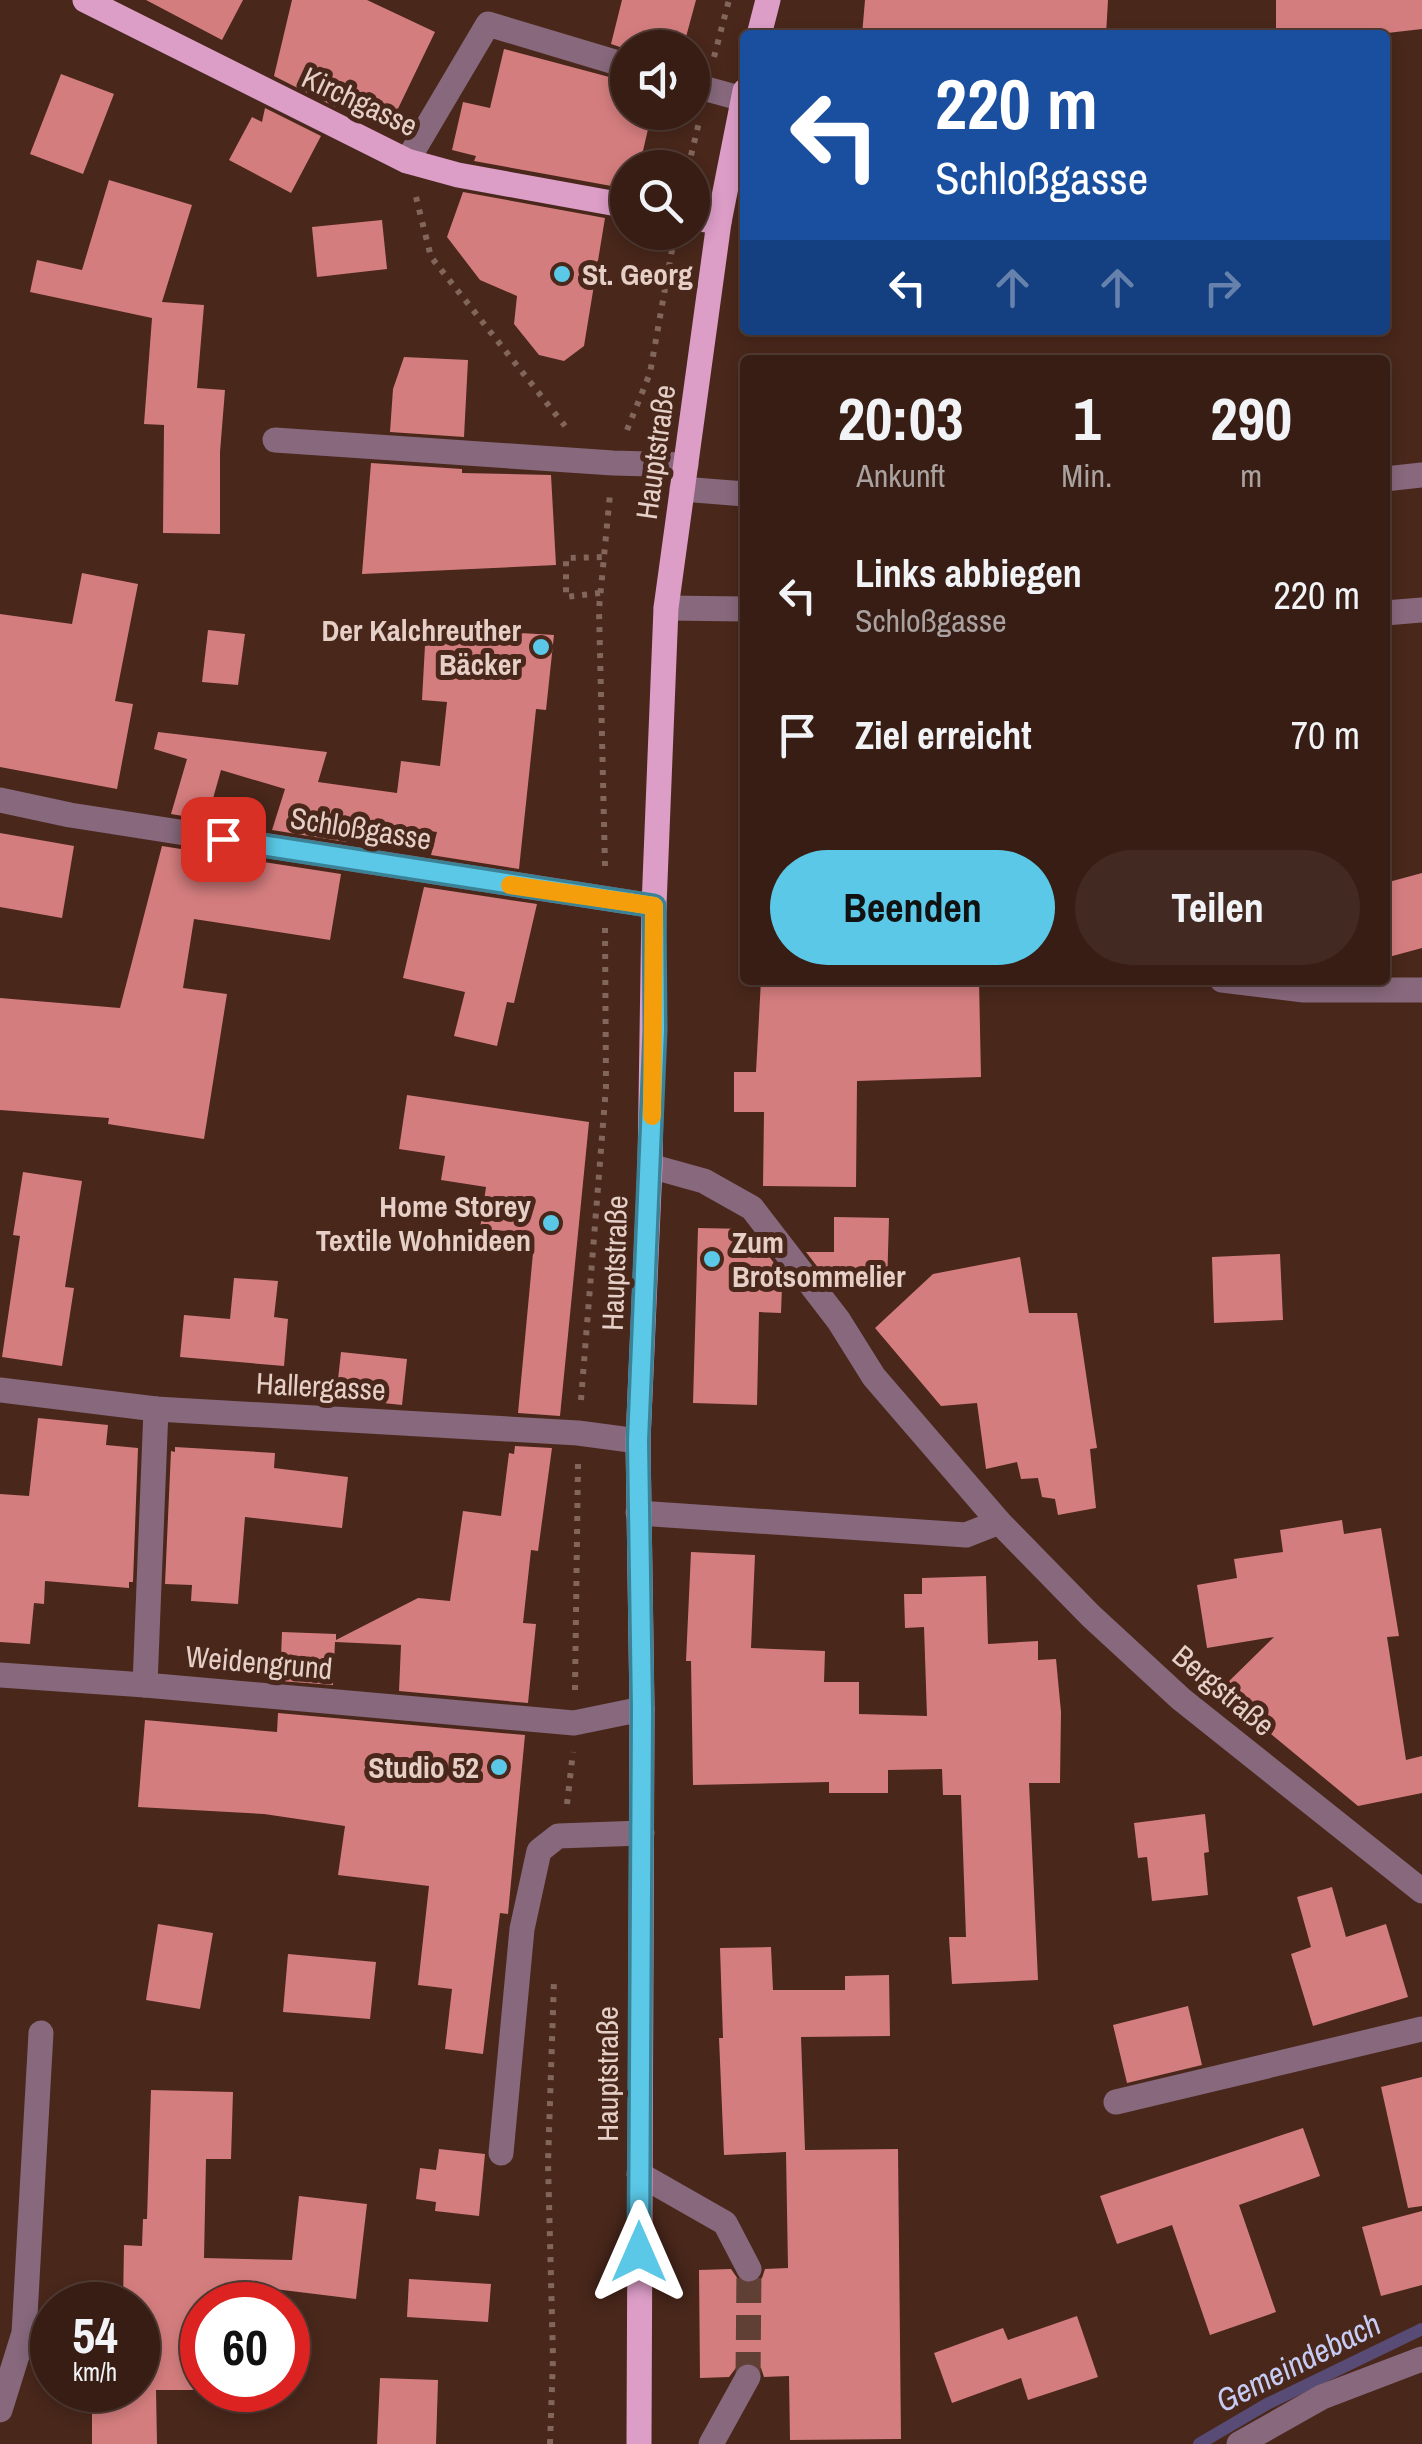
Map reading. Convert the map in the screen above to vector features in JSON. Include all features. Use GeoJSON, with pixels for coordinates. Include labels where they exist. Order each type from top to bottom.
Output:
{"type":"FeatureCollection","features":[{"type":"Feature","properties":{"kind":"main road","name":"Kirchgasse"},"geometry":{"type":"LineString","coordinates":[[84,0],[407,161],[458,175],[610,203]]}},
{"type":"Feature","properties":{"kind":"main road"},"geometry":{"type":"LineString","coordinates":[[760,30],[768,0]]}},
{"type":"Feature","properties":{"kind":"main road","name":"Hauptstraße"},"geometry":{"type":"LineString","coordinates":[[639,2444],[642,1710],[638,1441],[655,1030],[654,906],[666,608],[719,222],[740,115]]}},
{"type":"Feature","properties":{"kind":"main road"},"geometry":{"type":"LineString","coordinates":[[710,221],[719,222]]}},
{"type":"Feature","properties":{"kind":"street"},"geometry":{"type":"LineString","coordinates":[[407,161],[488,24],[610,61]]}},
{"type":"Feature","properties":{"kind":"street"},"geometry":{"type":"LineString","coordinates":[[710,88],[740,94]]}},
{"type":"Feature","properties":{"kind":"street"},"geometry":{"type":"LineString","coordinates":[[274,440],[613,463],[740,493]]}},
{"type":"Feature","properties":{"kind":"street"},"geometry":{"type":"LineString","coordinates":[[1390,478],[1422,475]]}},
{"type":"Feature","properties":{"kind":"street"},"geometry":{"type":"LineString","coordinates":[[666,608],[740,609]]}},
{"type":"Feature","properties":{"kind":"street"},"geometry":{"type":"LineString","coordinates":[[1390,613],[1422,610]]}},
{"type":"Feature","properties":{"kind":"street","name":"Schloßgasse"},"geometry":{"type":"LineString","coordinates":[[0,800],[654,906]]}},
{"type":"Feature","properties":{"kind":"street"},"geometry":{"type":"LineString","coordinates":[[1263,985],[1304,990],[1422,990]]}},
{"type":"Feature","properties":{"kind":"street","name":"Bergstraße"},"geometry":{"type":"LineString","coordinates":[[650,1166],[704,1182],[752,1208],[839,1320],[874,1377],[999,1522],[1091,1616],[1181,1699],[1420,1884]]}},
{"type":"Feature","properties":{"kind":"street","name":"Hallergasse"},"geometry":{"type":"LineString","coordinates":[[0,1390],[156,1409],[578,1433],[638,1441]]}},
{"type":"Feature","properties":{"kind":"street","name":"Weidengrund"},"geometry":{"type":"LineString","coordinates":[[156,1409],[145,1685],[574,1722],[642,1710]]}},
{"type":"Feature","properties":{"kind":"street"},"geometry":{"type":"LineString","coordinates":[[638,1514],[966,1535],[999,1522]]}},
{"type":"Feature","properties":{"kind":"street"},"geometry":{"type":"LineString","coordinates":[[0,1675],[145,1685]]}},
{"type":"Feature","properties":{"kind":"street"},"geometry":{"type":"LineString","coordinates":[[501,2154],[522,1930],[539,1851],[558,1836],[642,1833]]}},
{"type":"Feature","properties":{"kind":"street"},"geometry":{"type":"LineString","coordinates":[[1116,2102],[1422,2030]]}},
{"type":"Feature","properties":{"kind":"street"},"geometry":{"type":"LineString","coordinates":[[0,2410],[24,2334],[41,2033]]}},
{"type":"Feature","properties":{"kind":"street"},"geometry":{"type":"LineString","coordinates":[[638,2174],[725,2223],[748,2269]]}},
{"type":"Feature","properties":{"kind":"street"},"geometry":{"type":"LineString","coordinates":[[1239,2444],[1322,2398],[1422,2358]]}},
{"type":"Feature","properties":{"kind":"street"},"geometry":{"type":"LineString","coordinates":[[711,2444],[748,2377]]}},
{"type":"Feature","properties":{"kind":"path"},"geometry":{"type":"LineString","coordinates":[[407,161],[430,256],[570,432],[613,463]]}},
{"type":"Feature","properties":{"kind":"path"},"geometry":{"type":"LineString","coordinates":[[558,1836],[570,1792],[579,1558],[578,1433],[606,1086],[600,592],[613,463],[650,373],[672,250]]}},
{"type":"Feature","properties":{"kind":"path"},"geometry":{"type":"LineString","coordinates":[[600,592],[566,598],[566,558],[604,556]]}},
{"type":"Feature","properties":{"kind":"path"},"geometry":{"type":"LineString","coordinates":[[550,2444],[554,2357],[548,2163],[554,1968]]}},
{"type":"Feature","properties":{"kind":"building"},"geometry":{"type":"Polygon","coordinates":[[[146,0],[243,0],[222,40],[146,0]]]}},
{"type":"Feature","properties":{"kind":"building"},"geometry":{"type":"Polygon","coordinates":[[[292,0],[367,0],[435,32],[393,119],[342,95],[335,107],[274,76],[292,0]]]}},
{"type":"Feature","properties":{"kind":"building"},"geometry":{"type":"Polygon","coordinates":[[[622,0],[696,0],[688,30],[614,30],[622,0]]]}},
{"type":"Feature","properties":{"kind":"building"},"geometry":{"type":"Polygon","coordinates":[[[865,0],[1108,0],[1106,30],[862,30],[865,0]]]}},
{"type":"Feature","properties":{"kind":"building"},"geometry":{"type":"Polygon","coordinates":[[[1276,0],[1422,0],[1422,29],[1390,33],[1276,30],[1276,0]]]}},
{"type":"Feature","properties":{"kind":"building"},"geometry":{"type":"Polygon","coordinates":[[[504,49],[610,77],[610,130],[648,130],[643,150],[610,150],[610,186],[474,161],[476,156],[452,150],[463,102],[490,108],[504,49]]]}},
{"type":"Feature","properties":{"kind":"building"},"geometry":{"type":"Polygon","coordinates":[[[61,74],[114,94],[83,174],[30,154],[61,74]]]}},
{"type":"Feature","properties":{"kind":"building"},"geometry":{"type":"Polygon","coordinates":[[[265,108],[321,136],[291,193],[229,160],[252,117],[262,122],[265,108]]]}},
{"type":"Feature","properties":{"kind":"building"},"geometry":{"type":"Polygon","coordinates":[[[109,180],[192,205],[162,302],[204,305],[197,388],[225,390],[220,534],[163,533],[164,425],[144,424],[152,318],[30,292],[37,260],[82,270],[109,180]]]}},
{"type":"Feature","properties":{"kind":"building"},"geometry":{"type":"Polygon","coordinates":[[[463,192],[605,218],[584,346],[564,361],[539,355],[514,324],[517,296],[480,280],[447,237],[463,192]]]}},
{"type":"Feature","properties":{"kind":"building"},"geometry":{"type":"Polygon","coordinates":[[[382,220],[387,269],[317,277],[312,227],[382,220]]]}},
{"type":"Feature","properties":{"kind":"building"},"geometry":{"type":"Polygon","coordinates":[[[404,357],[468,360],[464,437],[390,432],[393,389],[404,357]]]}},
{"type":"Feature","properties":{"kind":"building"},"geometry":{"type":"Polygon","coordinates":[[[371,463],[462,469],[462,473],[551,475],[556,565],[362,574],[371,463]]]}},
{"type":"Feature","properties":{"kind":"building"},"geometry":{"type":"Polygon","coordinates":[[[82,573],[138,584],[115,701],[133,704],[117,789],[0,767],[0,614],[72,624],[82,573]]]}},
{"type":"Feature","properties":{"kind":"building"},"geometry":{"type":"Polygon","coordinates":[[[426,627],[554,635],[546,710],[536,709],[519,869],[431,855],[437,832],[349,820],[346,842],[272,830],[285,789],[221,770],[207,820],[171,814],[187,759],[154,749],[158,732],[327,752],[318,782],[397,793],[401,761],[440,766],[447,702],[422,700],[426,627]]]}},
{"type":"Feature","properties":{"kind":"building"},"geometry":{"type":"Polygon","coordinates":[[[208,630],[245,634],[238,685],[202,682],[208,630]]]}},
{"type":"Feature","properties":{"kind":"building"},"geometry":{"type":"Polygon","coordinates":[[[0,833],[74,846],[62,918],[0,907],[0,833]]]}},
{"type":"Feature","properties":{"kind":"building"},"geometry":{"type":"Polygon","coordinates":[[[162,846],[341,874],[330,940],[194,919],[183,988],[227,994],[204,1139],[108,1124],[109,1118],[0,1110],[0,998],[120,1008],[162,846]]]}},
{"type":"Feature","properties":{"kind":"building"},"geometry":{"type":"Polygon","coordinates":[[[1422,873],[1422,948],[1390,957],[1390,882],[1422,873]]]}},
{"type":"Feature","properties":{"kind":"building"},"geometry":{"type":"Polygon","coordinates":[[[424,887],[537,904],[514,1003],[507,1002],[497,1046],[454,1036],[465,992],[403,978],[424,887]]]}},
{"type":"Feature","properties":{"kind":"building"},"geometry":{"type":"Polygon","coordinates":[[[761,985],[979,985],[981,1077],[857,1081],[856,1187],[763,1186],[764,1112],[734,1112],[734,1072],[756,1072],[761,985]]]}},
{"type":"Feature","properties":{"kind":"building"},"geometry":{"type":"Polygon","coordinates":[[[407,1095],[589,1122],[560,1416],[518,1413],[533,1253],[516,1252],[518,1232],[480,1229],[486,1187],[441,1180],[445,1156],[399,1149],[407,1095]]]}},
{"type":"Feature","properties":{"kind":"building"},"geometry":{"type":"Polygon","coordinates":[[[23,1172],[82,1181],[65,1287],[74,1288],[62,1366],[2,1357],[20,1236],[13,1235],[23,1172]]]}},
{"type":"Feature","properties":{"kind":"building"},"geometry":{"type":"Polygon","coordinates":[[[834,1217],[889,1218],[887,1288],[833,1287],[806,1252],[834,1252],[834,1217]]]}},
{"type":"Feature","properties":{"kind":"building"},"geometry":{"type":"Polygon","coordinates":[[[698,1228],[748,1229],[791,1286],[782,1286],[781,1313],[759,1312],[757,1405],[693,1403],[698,1228]]]}},
{"type":"Feature","properties":{"kind":"building"},"geometry":{"type":"Polygon","coordinates":[[[1280,1254],[1283,1320],[1214,1323],[1212,1257],[1280,1254]]]}},
{"type":"Feature","properties":{"kind":"building"},"geometry":{"type":"Polygon","coordinates":[[[1020,1257],[1029,1313],[1077,1313],[1097,1448],[1090,1449],[1096,1508],[1058,1515],[1055,1499],[1042,1497],[1038,1478],[1021,1479],[1017,1462],[986,1469],[977,1403],[941,1406],[875,1328],[933,1274],[1020,1257]]]}},
{"type":"Feature","properties":{"kind":"building"},"geometry":{"type":"Polygon","coordinates":[[[234,1278],[278,1281],[274,1317],[288,1319],[284,1366],[180,1357],[184,1315],[230,1319],[234,1278]]]}},
{"type":"Feature","properties":{"kind":"building"},"geometry":{"type":"Polygon","coordinates":[[[341,1352],[407,1359],[402,1405],[336,1398],[341,1352]]]}},
{"type":"Feature","properties":{"kind":"building"},"geometry":{"type":"Polygon","coordinates":[[[38,1418],[108,1425],[106,1445],[138,1448],[133,1582],[129,1582],[129,1588],[45,1581],[44,1604],[34,1603],[30,1644],[0,1642],[0,1494],[29,1496],[38,1418]]]}},
{"type":"Feature","properties":{"kind":"building"},"geometry":{"type":"Polygon","coordinates":[[[515,1446],[552,1448],[538,1551],[531,1550],[523,1623],[536,1624],[528,1703],[399,1691],[401,1645],[335,1642],[333,1685],[280,1681],[282,1632],[336,1634],[336,1640],[418,1598],[450,1601],[463,1511],[501,1516],[509,1453],[514,1454],[515,1446]]]}},
{"type":"Feature","properties":{"kind":"building"},"geometry":{"type":"Polygon","coordinates":[[[175,1447],[275,1453],[274,1468],[348,1477],[342,1528],[245,1517],[238,1604],[191,1601],[192,1585],[165,1584],[171,1451],[175,1452],[175,1447]]]}},
{"type":"Feature","properties":{"kind":"building"},"geometry":{"type":"Polygon","coordinates":[[[1342,1520],[1344,1534],[1381,1528],[1399,1636],[1387,1637],[1406,1760],[1422,1756],[1422,1793],[1358,1806],[1219,1691],[1274,1637],[1207,1648],[1197,1585],[1237,1578],[1234,1559],[1283,1552],[1280,1530],[1342,1520]]]}},
{"type":"Feature","properties":{"kind":"building"},"geometry":{"type":"Polygon","coordinates":[[[691,1552],[755,1555],[751,1648],[825,1651],[824,1682],[859,1682],[859,1714],[927,1716],[924,1627],[905,1628],[904,1594],[922,1594],[922,1578],[986,1576],[988,1644],[1038,1641],[1038,1660],[1056,1659],[1061,1712],[1060,1783],[1029,1783],[1038,1980],[952,1984],[949,1937],[966,1937],[961,1795],[943,1795],[942,1769],[888,1770],[888,1793],[829,1793],[829,1782],[693,1785],[691,1661],[686,1661],[691,1552]]]}},
{"type":"Feature","properties":{"kind":"building"},"geometry":{"type":"Polygon","coordinates":[[[278,1713],[525,1735],[508,1914],[500,1913],[483,2054],[445,2049],[452,1989],[418,1985],[429,1886],[338,1875],[345,1826],[264,1814],[138,1807],[145,1720],[277,1732],[278,1713]]]}},
{"type":"Feature","properties":{"kind":"building"},"geometry":{"type":"Polygon","coordinates":[[[1205,1814],[1208,1895],[1152,1901],[1147,1857],[1138,1858],[1134,1823],[1205,1814]]]}},
{"type":"Feature","properties":{"kind":"building"},"geometry":{"type":"Polygon","coordinates":[[[1332,1887],[1346,1937],[1386,1924],[1408,1997],[1313,2026],[1291,1954],[1311,1947],[1297,1897],[1332,1887]]]}},
{"type":"Feature","properties":{"kind":"building"},"geometry":{"type":"Polygon","coordinates":[[[158,1924],[213,1933],[200,2009],[146,2000],[158,1924]]]}},
{"type":"Feature","properties":{"kind":"building"},"geometry":{"type":"Polygon","coordinates":[[[771,1947],[773,1990],[845,1990],[845,1976],[889,1975],[890,2036],[801,2037],[805,2150],[898,2149],[901,2439],[790,2440],[789,2376],[764,2377],[761,2368],[749,2361],[739,2364],[729,2377],[700,2378],[699,2270],[731,2269],[740,2282],[749,2285],[762,2278],[765,2269],[788,2268],[786,2152],[724,2155],[720,1948],[771,1947]]]}},
{"type":"Feature","properties":{"kind":"building"},"geometry":{"type":"Polygon","coordinates":[[[288,1954],[376,1962],[370,2019],[283,2012],[288,1954]]]}},
{"type":"Feature","properties":{"kind":"building"},"geometry":{"type":"Polygon","coordinates":[[[1188,2006],[1202,2065],[1127,2083],[1113,2025],[1188,2006]]]}},
{"type":"Feature","properties":{"kind":"building"},"geometry":{"type":"Polygon","coordinates":[[[1422,2077],[1422,2206],[1408,2208],[1381,2087],[1422,2077]]]}},
{"type":"Feature","properties":{"kind":"building"},"geometry":{"type":"Polygon","coordinates":[[[151,2090],[233,2092],[231,2159],[206,2159],[204,2258],[292,2260],[299,2196],[367,2204],[356,2299],[310,2293],[310,2282],[180,2282],[180,2390],[160,2390],[160,2282],[123,2282],[124,2245],[142,2246],[143,2219],[147,2219],[151,2090]]]}},
{"type":"Feature","properties":{"kind":"building"},"geometry":{"type":"Polygon","coordinates":[[[1303,2128],[1320,2176],[1239,2205],[1276,2312],[1210,2335],[1172,2225],[1117,2244],[1100,2196],[1303,2128]]]}},
{"type":"Feature","properties":{"kind":"building"},"geometry":{"type":"Polygon","coordinates":[[[439,2149],[485,2154],[479,2216],[435,2211],[436,2202],[416,2199],[420,2168],[436,2170],[439,2149]]]}},
{"type":"Feature","properties":{"kind":"building"},"geometry":{"type":"Polygon","coordinates":[[[1422,2211],[1422,2285],[1381,2296],[1362,2227],[1422,2211]]]}},
{"type":"Feature","properties":{"kind":"building"},"geometry":{"type":"Polygon","coordinates":[[[409,2279],[491,2284],[488,2322],[407,2317],[409,2279]]]}},
{"type":"Feature","properties":{"kind":"building"},"geometry":{"type":"Polygon","coordinates":[[[1077,2316],[1098,2377],[1028,2400],[1021,2378],[952,2403],[934,2353],[1003,2328],[1008,2340],[1077,2316]]]}},
{"type":"Feature","properties":{"kind":"building"},"geometry":{"type":"Polygon","coordinates":[[[380,2378],[438,2380],[436,2444],[377,2444],[380,2378]]]}},
{"type":"Feature","properties":{"kind":"building"},"geometry":{"type":"Polygon","coordinates":[[[92,2412],[156,2412],[157,2444],[92,2444],[92,2412]]]}},
{"type":"Feature","properties":{"kind":"waterway","name":"Gemeindebach"},"geometry":{"type":"LineString","coordinates":[[1199,2444],[1267,2404],[1422,2329]]}},
{"type":"Feature","properties":{"kind":"tunnel"},"geometry":{"type":"LineString","coordinates":[[748,2377],[749,2269]]}},
{"type":"Feature","properties":{"kind":"slow traffic"},"geometry":{"type":"LineString","coordinates":[[510,885],[654,906],[652,1116]]}},
{"type":"Feature","properties":{"kind":"place","name":"St. Georg"},"geometry":{"type":"Point","coordinates":[562,274]}},
{"type":"Feature","properties":{"kind":"place","name":"Der Kalchreuther Bäcker"},"geometry":{"type":"Point","coordinates":[541,647]}},
{"type":"Feature","properties":{"kind":"place","name":"Home Storey Textile Wohnideen"},"geometry":{"type":"Point","coordinates":[551,1223]}},
{"type":"Feature","properties":{"kind":"place","name":"Zum Brotsommelier"},"geometry":{"type":"Point","coordinates":[712,1259]}},
{"type":"Feature","properties":{"kind":"place","name":"Studio 52"},"geometry":{"type":"Point","coordinates":[499,1767]}},
{"type":"Feature","properties":{"kind":"route"},"geometry":{"type":"LineString","coordinates":[[223,839],[654,906],[655,1030],[638,1441],[642,1710],[639,2252]]}}]}
